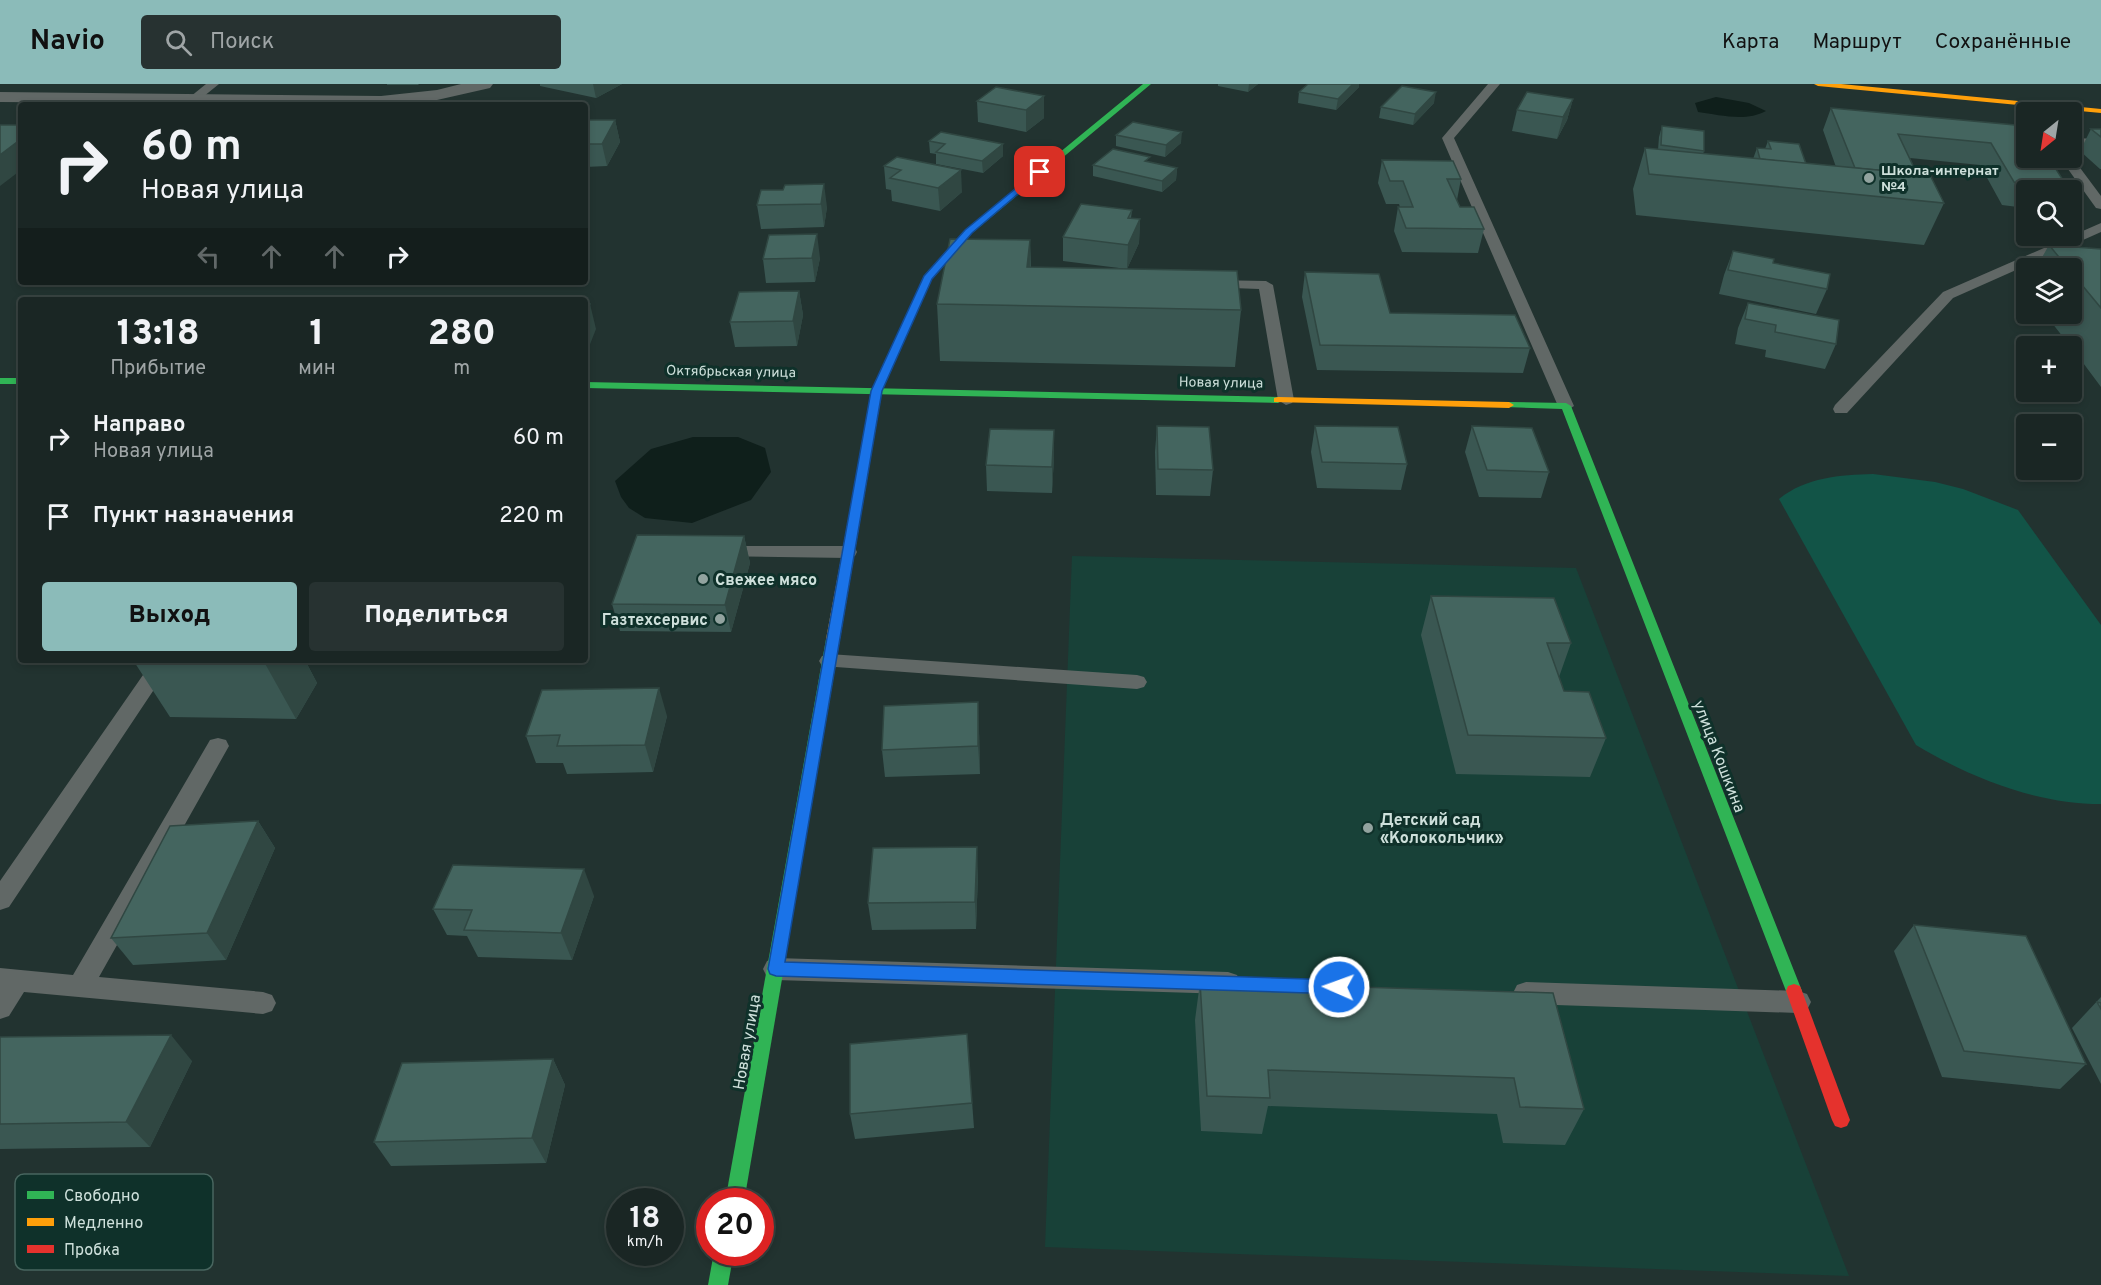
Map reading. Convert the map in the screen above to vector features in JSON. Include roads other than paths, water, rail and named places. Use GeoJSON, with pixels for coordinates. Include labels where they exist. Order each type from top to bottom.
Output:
{"type":"FeatureCollection","features":[{"type":"Feature","properties":{"kind":"street"},"geometry":{"type":"LineString","coordinates":[[0,97],[381,101],[437,95],[484,84]]}},
{"type":"Feature","properties":{"kind":"street","name":"Новая улица"},"geometry":{"type":"LineString","coordinates":[[737,1188],[877,391],[928,278],[968,232],[1147,84]]}},
{"type":"Feature","properties":{"kind":"street"},"geometry":{"type":"LineString","coordinates":[[1818,84],[1901,88],[2016,106]]}},
{"type":"Feature","properties":{"kind":"street"},"geometry":{"type":"LineString","coordinates":[[2082,110],[2101,111]]}},
{"type":"Feature","properties":{"kind":"street"},"geometry":{"type":"LineString","coordinates":[[0,381],[18,381]]}},
{"type":"Feature","properties":{"kind":"street","name":"Октябрьская улица"},"geometry":{"type":"LineString","coordinates":[[588,385],[877,391]]}},
{"type":"Feature","properties":{"kind":"street","name":"Новая улица"},"geometry":{"type":"LineString","coordinates":[[877,391],[1566,406]]}},
{"type":"Feature","properties":{"kind":"street","name":"улица Кошкина"},"geometry":{"type":"LineString","coordinates":[[1566,406],[1798,1002],[1841,1120]]}},
{"type":"Feature","properties":{"kind":"street"},"geometry":{"type":"LineString","coordinates":[[718,1285],[721,1266]]}},
{"type":"Feature","properties":{"kind":"lane"},"geometry":{"type":"LineString","coordinates":[[194,99],[213,84]]}},
{"type":"Feature","properties":{"kind":"lane"},"geometry":{"type":"LineString","coordinates":[[1494,84],[1448,138],[1566,406]]}},
{"type":"Feature","properties":{"kind":"lane"},"geometry":{"type":"LineString","coordinates":[[2082,142],[2101,143]]}},
{"type":"Feature","properties":{"kind":"lane"},"geometry":{"type":"LineString","coordinates":[[2073,168],[2101,205]]}},
{"type":"Feature","properties":{"kind":"lane"},"geometry":{"type":"LineString","coordinates":[[1841,409],[1948,295],[2101,227]]}},
{"type":"Feature","properties":{"kind":"lane"},"geometry":{"type":"LineString","coordinates":[[928,278],[951,278]]}},
{"type":"Feature","properties":{"kind":"lane"},"geometry":{"type":"LineString","coordinates":[[1196,283],[1266,285],[1286,400]]}},
{"type":"Feature","properties":{"kind":"lane"},"geometry":{"type":"LineString","coordinates":[[697,552],[848,552]]}},
{"type":"Feature","properties":{"kind":"lane"},"geometry":{"type":"LineString","coordinates":[[829,661],[1137,682]]}},
{"type":"Feature","properties":{"kind":"lane"},"geometry":{"type":"LineString","coordinates":[[0,900],[150,680],[165,663]]}},
{"type":"Feature","properties":{"kind":"lane"},"geometry":{"type":"LineString","coordinates":[[80,986],[218,746]]}},
{"type":"Feature","properties":{"kind":"lane"},"geometry":{"type":"LineString","coordinates":[[776,969],[1256,984]]}},
{"type":"Feature","properties":{"kind":"lane"},"geometry":{"type":"LineString","coordinates":[[0,1008],[8,980],[263,1003]]}},
{"type":"Feature","properties":{"kind":"lane"},"geometry":{"type":"LineString","coordinates":[[1505,992],[1798,1002]]}},
{"type":"Feature","properties":{"kind":"place","name":"Школа-интернат №4"},"geometry":{"type":"Point","coordinates":[1869,178]}},
{"type":"Feature","properties":{"kind":"place","name":"Свежее мясо"},"geometry":{"type":"Point","coordinates":[703,579]}},
{"type":"Feature","properties":{"kind":"place","name":"Газтехсервис"},"geometry":{"type":"Point","coordinates":[720,619]}},
{"type":"Feature","properties":{"kind":"place","name":"Детский сад «Колокольчик»"},"geometry":{"type":"Point","coordinates":[1368,828]}}]}
